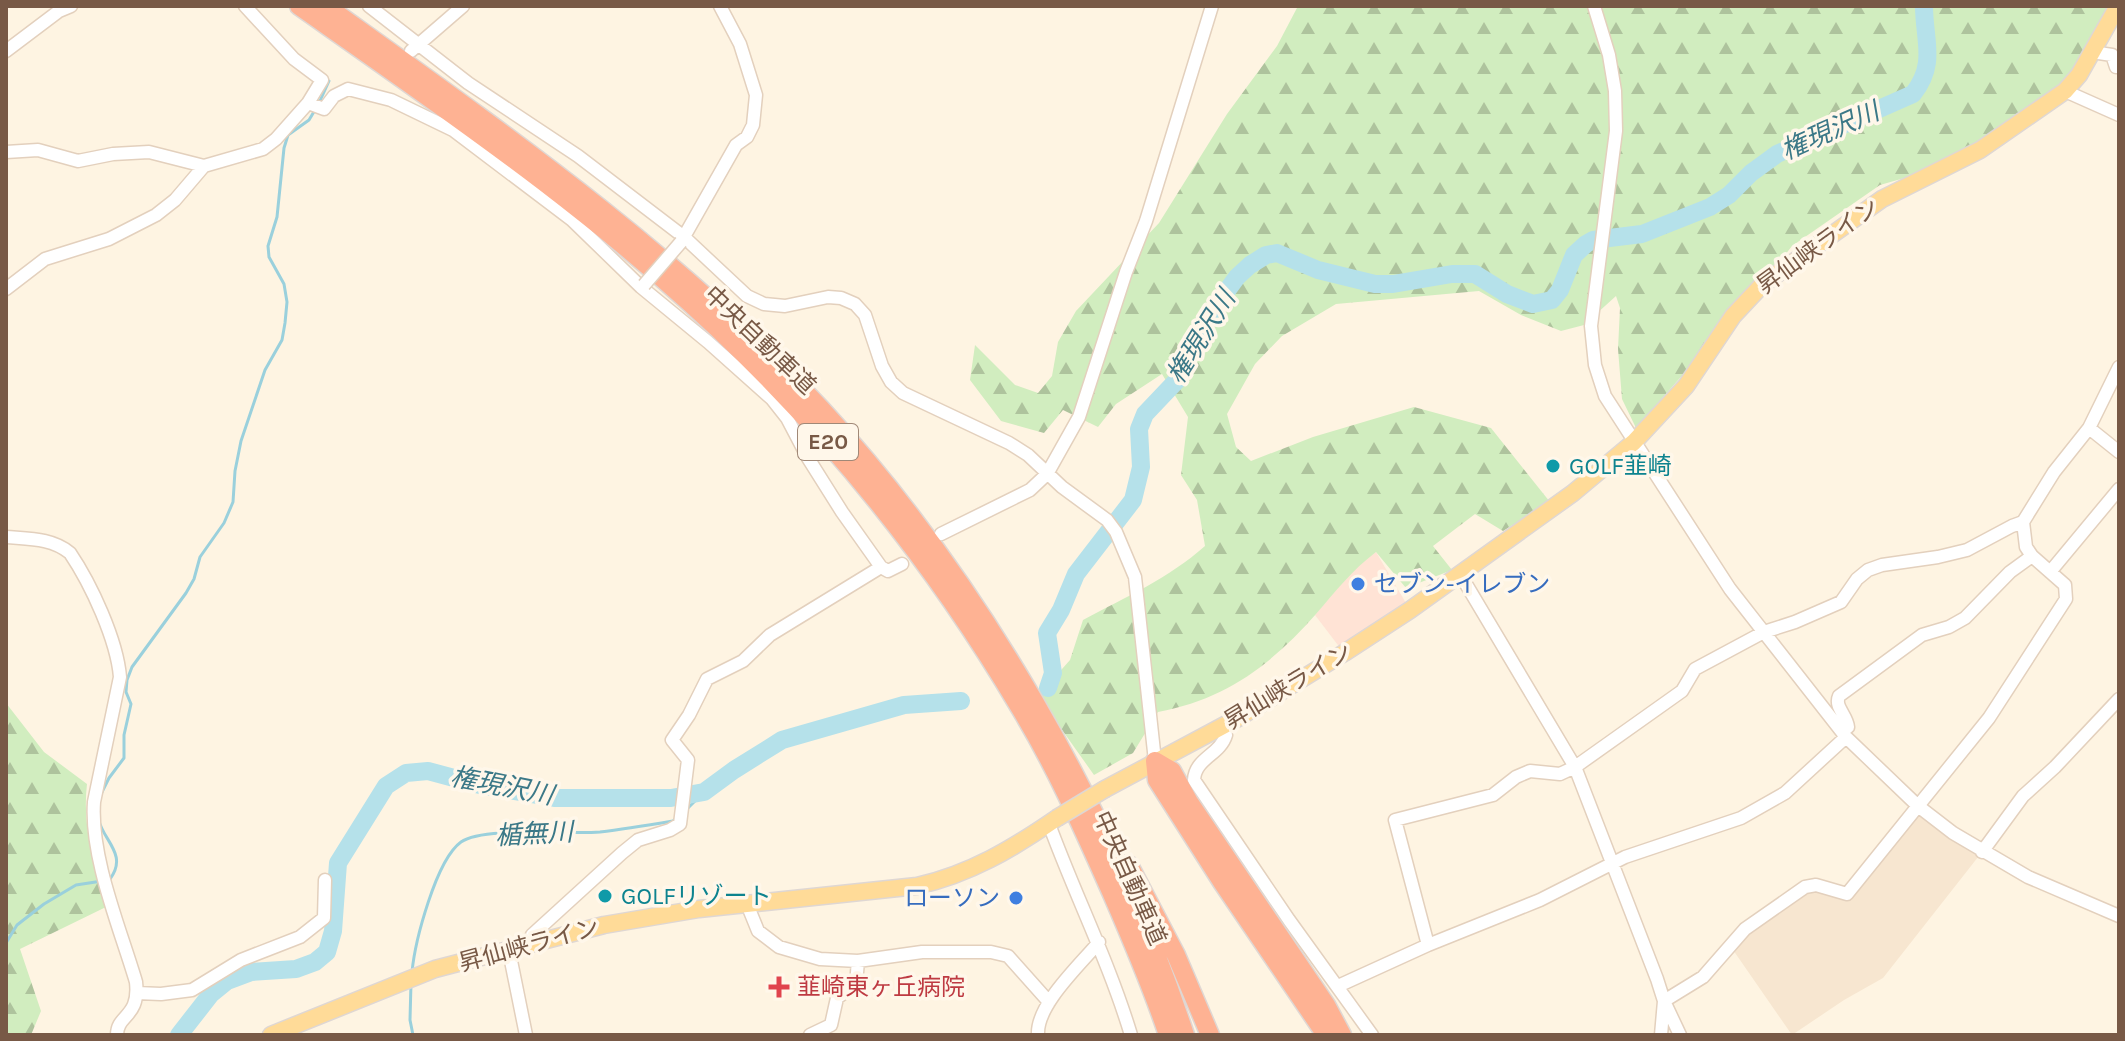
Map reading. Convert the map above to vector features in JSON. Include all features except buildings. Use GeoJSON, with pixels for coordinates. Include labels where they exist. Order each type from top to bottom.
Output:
{"type":"FeatureCollection","features":[{"type":"Feature","properties":{"kind":"highway","name":"中央自動車道"},"geometry":{"type":"LineString","coordinates":[[299,6],[564,197],[743,353],[865,484],[906,537],[1022,710],[1097,861],[1141,961],[1168,1035]]}},
{"type":"Feature","properties":{"kind":"highway","name":"中央自動車道"},"geometry":{"type":"LineString","coordinates":[[326,6],[466,105],[610,216],[713,304],[821,409],[877,473],[998,644],[1070,767],[1150,941],[1185,1035]]}},
{"type":"Feature","properties":{"kind":"highway"},"geometry":{"type":"LineString","coordinates":[[1155,761],[1172,771],[1229,878],[1326,1035]]}},
{"type":"Feature","properties":{"kind":"highway"},"geometry":{"type":"LineString","coordinates":[[1070,767],[1128,862],[1176,955],[1210,1035]]}},
{"type":"Feature","properties":{"kind":"highway"},"geometry":{"type":"LineString","coordinates":[[1097,861],[1156,1035]]}},
{"type":"Feature","properties":{"kind":"highway"},"geometry":{"type":"LineString","coordinates":[[1229,878],[1336,1035]]}},
{"type":"Feature","properties":{"kind":"highway"},"geometry":{"type":"LineString","coordinates":[[1229,878],[1326,1005],[1342,1035]]}},
{"type":"Feature","properties":{"kind":"highway"},"geometry":{"type":"LineString","coordinates":[[1229,878],[1354,1035]]}},
{"type":"Feature","properties":{"kind":"main road","name":"昇仙峡ライン"},"geometry":{"type":"LineString","coordinates":[[271,1035],[435,969],[531,943],[652,915],[917,886],[972,870],[1105,789],[1221,727],[1344,653],[1573,493],[1634,442],[1686,386],[1733,316],[1780,269],[1882,199],[1980,150],[2065,91],[2079,75],[2118,6]]}},
{"type":"Feature","properties":{"kind":"street"},"geometry":{"type":"LineString","coordinates":[[6,51],[59,11],[71,6]]}},
{"type":"Feature","properties":{"kind":"street"},"geometry":{"type":"LineString","coordinates":[[6,152],[38,150],[78,161],[113,154],[149,152],[204,166],[263,149],[308,103],[322,80],[294,59],[245,6]]}},
{"type":"Feature","properties":{"kind":"street"},"geometry":{"type":"LineString","coordinates":[[369,6],[414,48],[578,156],[682,239],[747,296],[764,304],[785,306],[828,297],[855,304],[865,315],[882,366],[891,382],[903,393],[1009,443],[1107,520],[1116,532],[1135,577],[1155,761]]}},
{"type":"Feature","properties":{"kind":"street"},"geometry":{"type":"LineString","coordinates":[[414,48],[463,6]]}},
{"type":"Feature","properties":{"kind":"street"},"geometry":{"type":"LineString","coordinates":[[642,286],[682,239],[736,145],[747,137],[757,107],[740,44],[720,6]]}},
{"type":"Feature","properties":{"kind":"street"},"geometry":{"type":"LineString","coordinates":[[941,534],[1018,497],[1047,474],[1079,417],[1126,272],[1146,221],[1212,6]]}},
{"type":"Feature","properties":{"kind":"street"},"geometry":{"type":"LineString","coordinates":[[1594,6],[1615,91],[1616,131],[1591,326],[1593,356],[1605,396],[1730,589],[1844,734],[1918,806],[1982,852],[2028,877],[2119,916]]}},
{"type":"Feature","properties":{"kind":"street"},"geometry":{"type":"LineString","coordinates":[[2092,52],[2112,55],[2116,67],[2119,67]]}},
{"type":"Feature","properties":{"kind":"street"},"geometry":{"type":"LineString","coordinates":[[376,95],[386,83]]}},
{"type":"Feature","properties":{"kind":"street"},"geometry":{"type":"LineString","coordinates":[[308,103],[324,109],[334,96],[348,89],[376,95],[453,130],[500,164],[572,220],[642,286],[772,399],[787,418],[842,512],[881,567],[888,571],[902,564]]}},
{"type":"Feature","properties":{"kind":"street"},"geometry":{"type":"LineString","coordinates":[[2065,91],[2119,115]]}},
{"type":"Feature","properties":{"kind":"street"},"geometry":{"type":"LineString","coordinates":[[6,289],[45,259],[109,239],[156,215],[175,200],[204,166]]}},
{"type":"Feature","properties":{"kind":"street"},"geometry":{"type":"LineString","coordinates":[[1428,945],[1395,820],[1493,795],[1516,777],[1530,771],[1560,774],[1575,767],[1682,691],[1695,669],[1764,632],[1841,602],[1857,579],[1868,570],[1967,550],[2023,522],[2054,472],[2089,428],[2119,367]]}},
{"type":"Feature","properties":{"kind":"street"},"geometry":{"type":"LineString","coordinates":[[2089,428],[2119,452]]}},
{"type":"Feature","properties":{"kind":"street"},"geometry":{"type":"LineString","coordinates":[[2050,572],[2119,489]]}},
{"type":"Feature","properties":{"kind":"street"},"geometry":{"type":"LineString","coordinates":[[1664,1001],[1703,977],[1745,929],[1805,887],[1816,885],[1847,894],[1989,718],[2066,599],[2065,585],[2032,556],[2023,538],[2023,522]]}},
{"type":"Feature","properties":{"kind":"street"},"geometry":{"type":"LineString","coordinates":[[6,537],[49,541],[61,545],[70,553],[113,641],[120,677],[93,818],[102,867],[137,993],[135,1006],[118,1025],[117,1035]]}},
{"type":"Feature","properties":{"kind":"street"},"geometry":{"type":"LineString","coordinates":[[1338,986],[1428,945],[1540,900],[1614,863],[1741,818],[1770,803],[1785,793],[1844,734],[1848,727],[1838,705],[1839,696],[1922,635],[1949,627],[1965,618],[2010,572],[2032,556]]}},
{"type":"Feature","properties":{"kind":"street"},"geometry":{"type":"LineString","coordinates":[[531,943],[532,935],[638,840],[680,824],[688,760],[672,740],[707,679],[743,661],[770,635],[881,567]]}},
{"type":"Feature","properties":{"kind":"street"},"geometry":{"type":"LineString","coordinates":[[1460,574],[1575,767],[1664,1001],[1680,1035]]}},
{"type":"Feature","properties":{"kind":"street"},"geometry":{"type":"LineString","coordinates":[[1982,852],[2023,796],[2119,699]]}},
{"type":"Feature","properties":{"kind":"street"},"geometry":{"type":"LineString","coordinates":[[1221,727],[1226,735],[1223,744],[1198,766],[1194,780],[1280,908],[1372,1035]]}},
{"type":"Feature","properties":{"kind":"street"},"geometry":{"type":"LineString","coordinates":[[1053,821],[1073,889],[1099,942],[1131,1035]]}},
{"type":"Feature","properties":{"kind":"street"},"geometry":{"type":"LineString","coordinates":[[137,993],[170,994],[192,990],[241,960],[300,937],[324,918],[325,880]]}},
{"type":"Feature","properties":{"kind":"street"},"geometry":{"type":"LineString","coordinates":[[747,904],[758,931],[779,947],[820,959],[858,961],[922,952],[991,952],[1008,956],[1049,1002]]}},
{"type":"Feature","properties":{"kind":"street"},"geometry":{"type":"LineString","coordinates":[[1038,1035],[1038,1023],[1049,1002],[1099,942]]}},
{"type":"Feature","properties":{"kind":"street"},"geometry":{"type":"LineString","coordinates":[[509,951],[526,1035]]}},
{"type":"Feature","properties":{"kind":"street"},"geometry":{"type":"LineString","coordinates":[[810,1035],[831,1025],[837,998],[856,984],[858,961]]}},
{"type":"Feature","properties":{"kind":"street"},"geometry":{"type":"LineString","coordinates":[[1661,1035],[1664,1001]]}},
{"type":"Feature","properties":{"kind":"shaded area"},"geometry":{"type":"Polygon","coordinates":[[[1376,552],[1410,610],[1344,653],[1315,615],[1353,569],[1376,552]]]}},
{"type":"Feature","properties":{"kind":"shaded area"},"geometry":{"type":"Polygon","coordinates":[[[1918,806],[1982,852],[1883,978],[1792,1035],[1731,947],[1805,887],[1847,893],[1918,806]]]}},
{"type":"Feature","properties":{"kind":"green space"},"geometry":{"type":"Polygon","coordinates":[[[1298,6],[2112,6],[2095,48],[2039,118],[1978,157],[1880,185],[1792,246],[1636,428],[1622,399],[1618,349],[1620,308],[1616,296],[1584,325],[1561,331],[1521,315],[1479,291],[1336,304],[1282,336],[1255,364],[1227,414],[1236,447],[1251,461],[1313,437],[1414,407],[1491,428],[1550,502],[1503,531],[1475,514],[1433,546],[1452,570],[1406,588],[1376,552],[1264,664],[1226,689],[1158,712],[1133,753],[1094,775],[1038,696],[1070,660],[1083,620],[1162,577],[1205,546],[1197,500],[1181,475],[1188,417],[1162,374],[1116,404],[1098,427],[1063,410],[1044,433],[1001,421],[970,380],[975,345],[1015,385],[1038,393],[1052,376],[1058,342],[1076,311],[1159,223],[1227,114],[1277,46],[1298,6]]]}},
{"type":"Feature","properties":{"kind":"green space"},"geometry":{"type":"Polygon","coordinates":[[[6,703],[44,752],[87,784],[88,831],[106,907],[20,949],[41,1011],[31,1035],[6,1035],[6,703]]]}},
{"type":"Feature","properties":{"kind":"waterway","name":"権現沢川"},"geometry":{"type":"LineString","coordinates":[[1048,688],[1053,673],[1047,633],[1061,610],[1076,574],[1133,500],[1141,467],[1139,429],[1145,414],[1182,375],[1188,350],[1209,315],[1237,277],[1250,265],[1266,255],[1277,253],[1318,270],[1375,284],[1475,274],[1507,294],[1533,304],[1552,300],[1560,290],[1574,255],[1593,240],[1642,234],[1710,207],[1777,154],[1913,94],[1927,62],[1924,6]]}},
{"type":"Feature","properties":{"kind":"waterway"},"geometry":{"type":"LineString","coordinates":[[319,103],[329,81]]}},
{"type":"Feature","properties":{"kind":"waterway"},"geometry":{"type":"LineString","coordinates":[[101,794],[124,758],[124,735],[131,704],[126,692],[127,680],[132,667],[186,593],[200,557],[224,523],[233,502],[241,441],[265,370],[282,340],[285,323],[287,302],[284,284],[269,257],[268,246],[277,217],[284,148],[288,135],[309,120],[315,110]]}},
{"type":"Feature","properties":{"kind":"waterway","name":"権現沢川"},"geometry":{"type":"LineString","coordinates":[[179,1035],[211,994],[227,981],[251,972],[296,969],[315,962],[327,952],[333,931],[338,863],[386,786],[406,773],[428,771],[480,785],[554,798],[671,798],[704,792],[782,740],[904,705],[961,701]]}},
{"type":"Feature","properties":{"kind":"waterway","name":"楯無川"},"geometry":{"type":"LineString","coordinates":[[688,808],[704,792]]}},
{"type":"Feature","properties":{"kind":"waterway","name":"楯無川"},"geometry":{"type":"LineString","coordinates":[[412,972],[417,941],[435,883],[452,851],[461,842],[488,834],[600,832],[673,821],[676,818]]}},
{"type":"Feature","properties":{"kind":"waterway"},"geometry":{"type":"LineString","coordinates":[[99,821],[116,855],[117,863],[110,879]]}},
{"type":"Feature","properties":{"kind":"waterway"},"geometry":{"type":"LineString","coordinates":[[6,943],[17,925],[44,904],[76,885],[102,881]]}},
{"type":"Feature","properties":{"kind":"waterway","name":"楯無川"},"geometry":{"type":"LineString","coordinates":[[411,983],[410,1020],[413,1035]]}},
{"type":"Feature","properties":{"kind":"place","name":"GOLF韮崎"},"geometry":{"type":"Point","coordinates":[1553,466]}},
{"type":"Feature","properties":{"kind":"place","name":"セブン-イレブン"},"geometry":{"type":"Point","coordinates":[1358,584]}},
{"type":"Feature","properties":{"kind":"place","name":"GOLFリゾート"},"geometry":{"type":"Point","coordinates":[605,896]}},
{"type":"Feature","properties":{"kind":"place","name":"ローソン"},"geometry":{"type":"Point","coordinates":[1016,898]}},
{"type":"Feature","properties":{"kind":"place","name":"韮崎東ヶ丘病院"},"geometry":{"type":"Point","coordinates":[779,987]}}]}
